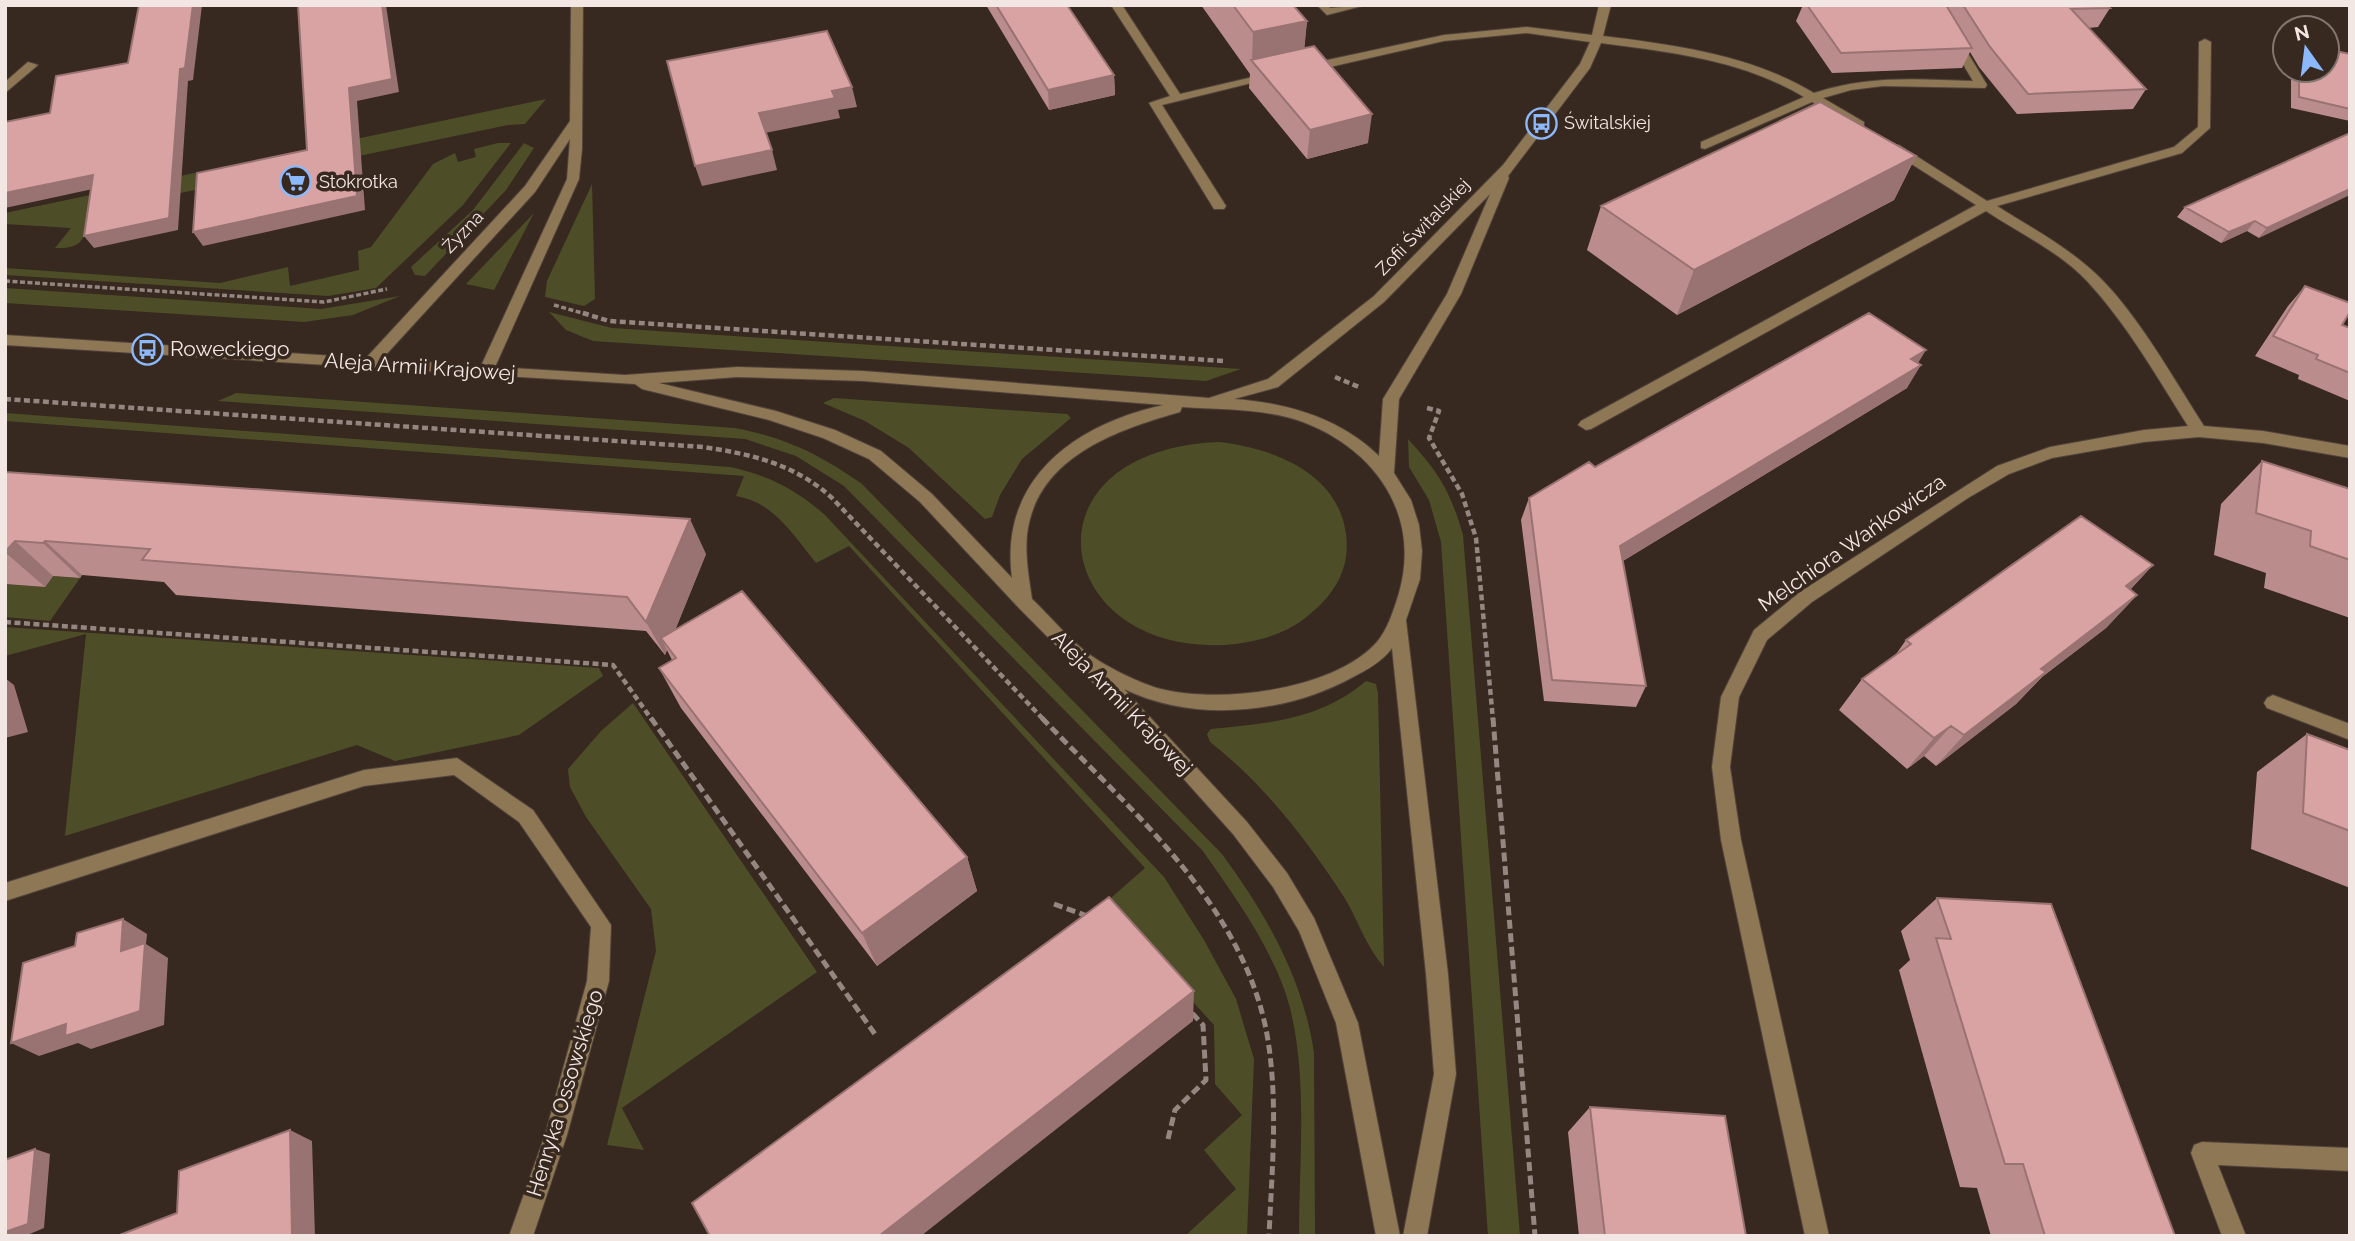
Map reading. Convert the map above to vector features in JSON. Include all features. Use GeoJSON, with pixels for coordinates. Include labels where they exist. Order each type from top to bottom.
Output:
{"type":"FeatureCollection","features":[{"type":"Feature","properties":{"kind":"street"},"geometry":{"type":"LineString","coordinates":[[486,371],[576,167],[577,5]]}},
{"type":"Feature","properties":{"kind":"street"},"geometry":{"type":"LineString","coordinates":[[1116,5],[1177,98]]}},
{"type":"Feature","properties":{"kind":"street"},"geometry":{"type":"LineString","coordinates":[[1322,5],[1327,12],[1361,5]]}},
{"type":"Feature","properties":{"kind":"street","name":"Zofii Świtalskiej"},"geometry":{"type":"LineString","coordinates":[[1199,403],[1273,383],[1379,299],[1508,168],[1586,65],[1597,39],[1605,5]]}},
{"type":"Feature","properties":{"kind":"street"},"geometry":{"type":"LineString","coordinates":[[1705,145],[1815,97],[1852,86],[1888,82],[1981,85],[1933,5]]}},
{"type":"Feature","properties":{"kind":"street"},"geometry":{"type":"LineString","coordinates":[[1219,206],[1155,103],[1444,38],[1527,30],[1684,50],[1783,79],[2064,255],[2091,277],[2136,333],[2200,431]]}},
{"type":"Feature","properties":{"kind":"street"},"geometry":{"type":"LineString","coordinates":[[1586,425],[1987,205],[2178,150],[2204,128],[2205,42]]}},
{"type":"Feature","properties":{"kind":"street"},"geometry":{"type":"LineString","coordinates":[[5,89],[32,65]]}},
{"type":"Feature","properties":{"kind":"street","name":"Żyzna"},"geometry":{"type":"LineString","coordinates":[[370,363],[530,189],[576,121]]}},
{"type":"Feature","properties":{"kind":"street"},"geometry":{"type":"LineString","coordinates":[[1386,472],[1391,399],[1454,295],[1508,168]]}},
{"type":"Feature","properties":{"kind":"street","name":"Aleja Armii Krajowej"},"geometry":{"type":"LineString","coordinates":[[5,340],[625,380],[737,372],[863,376],[1199,403]]}},
{"type":"Feature","properties":{"kind":"street","name":"Aleja Armii Krajowej"},"geometry":{"type":"LineString","coordinates":[[625,380],[771,415],[829,434],[875,455],[926,498],[1024,603],[1145,722],[1240,828],[1280,880],[1307,925],[1348,1023],[1388,1236]]}},
{"type":"Feature","properties":{"kind":"street"},"geometry":{"type":"LineString","coordinates":[[1024,603],[1019,560],[1020,527],[1032,496],[1049,470],[1109,426],[1151,412],[1199,403],[1250,405],[1288,412],[1323,425],[1360,448],[1386,472],[1406,505],[1414,537],[1412,584],[1398,621],[1383,648],[1349,672],[1306,691],[1260,700],[1208,703],[1152,694],[1079,657]]}},
{"type":"Feature","properties":{"kind":"street","name":"Melchiora Wańkowicza"},"geometry":{"type":"LineString","coordinates":[[1817,1236],[1731,840],[1721,767],[1730,697],[1760,635],[1806,597],[2003,470],[2050,453],[2144,436],[2200,431],[2263,437],[2350,452]]}},
{"type":"Feature","properties":{"kind":"street"},"geometry":{"type":"LineString","coordinates":[[1398,621],[1437,974],[1445,1074],[1415,1236]]}},
{"type":"Feature","properties":{"kind":"street"},"geometry":{"type":"LineString","coordinates":[[2273,704],[2350,732]]}},
{"type":"Feature","properties":{"kind":"street","name":"Henryka Ossowskiego"},"geometry":{"type":"LineString","coordinates":[[5,891],[364,778],[457,766],[526,816],[601,925],[598,981],[556,1135],[521,1236]]}},
{"type":"Feature","properties":{"kind":"street"},"geometry":{"type":"LineString","coordinates":[[2234,1236],[2202,1153],[2350,1160]]}},
{"type":"Feature","properties":{"kind":"path"},"geometry":{"type":"LineString","coordinates":[[5,398],[703,447],[771,459],[801,474],[822,489],[867,533],[1026,703],[1165,843],[1197,883],[1219,917],[1242,959],[1257,999],[1272,1060],[1269,1236]]}},
{"type":"Feature","properties":{"kind":"path"},"geometry":{"type":"LineString","coordinates":[[5,622],[613,665],[877,1037]]}},
{"type":"Feature","properties":{"kind":"path"},"geometry":{"type":"LineString","coordinates":[[1054,904],[1103,921]]}},
{"type":"Feature","properties":{"kind":"path"},"geometry":{"type":"LineString","coordinates":[[1168,1139],[1175,1110],[1206,1080],[1203,1025],[1185,1005]]}},
{"type":"Feature","properties":{"kind":"green space"},"geometry":{"type":"Polygon","coordinates":[[[546,99],[525,124],[508,125],[89,212],[82,240],[65,248],[55,248],[71,228],[5,224],[5,213],[546,99]]]}},
{"type":"Feature","properties":{"kind":"green space"},"geometry":{"type":"Polygon","coordinates":[[[511,143],[463,205],[376,288],[328,296],[5,275],[5,268],[220,283],[288,267],[290,286],[359,270],[358,251],[371,247],[433,164],[455,153],[458,162],[476,157],[474,149],[511,143]]]}},
{"type":"Feature","properties":{"kind":"green space"},"geometry":{"type":"Polygon","coordinates":[[[524,143],[534,148],[506,190],[425,276],[415,275],[411,267],[473,210],[524,143]]]}},
{"type":"Feature","properties":{"kind":"green space"},"geometry":{"type":"Polygon","coordinates":[[[592,184],[595,299],[584,306],[545,297],[547,281],[592,184]]]}},
{"type":"Feature","properties":{"kind":"green space"},"geometry":{"type":"Polygon","coordinates":[[[534,213],[494,290],[466,284],[534,213]]]}},
{"type":"Feature","properties":{"kind":"green space"},"geometry":{"type":"Polygon","coordinates":[[[5,288],[321,309],[400,296],[353,315],[304,322],[5,303],[5,288]]]}},
{"type":"Feature","properties":{"kind":"green space"},"geometry":{"type":"Polygon","coordinates":[[[549,312],[612,328],[1241,369],[1206,381],[593,341],[566,330],[549,312]]]}},
{"type":"Feature","properties":{"kind":"green space"},"geometry":{"type":"Polygon","coordinates":[[[236,393],[735,428],[802,448],[862,484],[1222,854],[1268,924],[1292,973],[1309,1025],[1314,1053],[1315,1236],[1299,1236],[1301,1092],[1296,1036],[1290,1008],[1275,966],[1240,905],[1202,850],[844,486],[796,456],[745,439],[218,401],[236,393]]]}},
{"type":"Feature","properties":{"kind":"green space"},"geometry":{"type":"Polygon","coordinates":[[[834,398],[1067,414],[1071,418],[1022,459],[1000,495],[992,517],[985,519],[909,448],[865,421],[823,403],[834,398]]]}},
{"type":"Feature","properties":{"kind":"green space"},"geometry":{"type":"Polygon","coordinates":[[[5,413],[730,467],[769,479],[804,498],[825,515],[1164,877],[1204,940],[1236,999],[1254,1059],[1247,1236],[1185,1236],[1236,1189],[1204,1150],[1242,1115],[1215,1084],[1214,1025],[1104,904],[1145,868],[849,546],[816,563],[772,512],[749,499],[736,496],[744,476],[5,421],[5,413]]]}},
{"type":"Feature","properties":{"kind":"green space"},"geometry":{"type":"Polygon","coordinates":[[[1408,439],[1442,483],[1463,535],[1520,1236],[1488,1236],[1441,542],[1429,500],[1409,467],[1408,439]]]}},
{"type":"Feature","properties":{"kind":"green space"},"geometry":{"type":"Polygon","coordinates":[[[1219,442],[1280,457],[1316,479],[1330,494],[1340,512],[1347,547],[1342,572],[1331,593],[1314,611],[1295,625],[1276,634],[1224,645],[1166,639],[1122,618],[1093,586],[1081,550],[1087,512],[1111,478],[1154,453],[1219,442]]]}},
{"type":"Feature","properties":{"kind":"green space"},"geometry":{"type":"Polygon","coordinates":[[[53,576],[80,578],[50,621],[5,617],[5,584],[45,587],[53,576]]]}},
{"type":"Feature","properties":{"kind":"green space"},"geometry":{"type":"Polygon","coordinates":[[[5,627],[599,668],[603,676],[519,735],[395,761],[357,745],[65,836],[86,634],[5,656],[5,627]]]}},
{"type":"Feature","properties":{"kind":"green space"},"geometry":{"type":"Polygon","coordinates":[[[1366,681],[1376,684],[1378,693],[1384,967],[1367,942],[1344,897],[1300,834],[1249,776],[1210,742],[1207,734],[1211,729],[1273,721],[1312,712],[1349,694],[1366,681]]]}},
{"type":"Feature","properties":{"kind":"green space"},"geometry":{"type":"Polygon","coordinates":[[[633,703],[817,972],[622,1108],[644,1150],[607,1145],[656,951],[651,909],[586,817],[570,787],[568,769],[601,731],[633,703]]]}},
{"type":"Feature","properties":{"kind":"building"},"geometry":{"type":"Polygon","coordinates":[[[139,5],[193,5],[185,68],[180,69],[169,218],[84,236],[93,175],[5,193],[5,122],[50,113],[56,76],[128,63],[139,5]]]}},
{"type":"Feature","properties":{"kind":"building"},"geometry":{"type":"Polygon","coordinates":[[[298,5],[382,5],[392,79],[349,88],[357,196],[193,232],[197,173],[307,150],[298,5]]]}},
{"type":"Feature","properties":{"kind":"building"},"geometry":{"type":"Polygon","coordinates":[[[996,5],[1067,5],[1114,75],[1048,90],[996,5]]]}},
{"type":"Feature","properties":{"kind":"building"},"geometry":{"type":"Polygon","coordinates":[[[1233,5],[1293,5],[1307,21],[1253,32],[1233,5]]]}},
{"type":"Feature","properties":{"kind":"building"},"geometry":{"type":"Polygon","coordinates":[[[1807,5],[1946,5],[1972,48],[1841,53],[1807,5]]]}},
{"type":"Feature","properties":{"kind":"building"},"geometry":{"type":"Polygon","coordinates":[[[1963,5],[2107,5],[2110,8],[2071,9],[2146,89],[2028,94],[1990,47],[1963,5]]]}},
{"type":"Feature","properties":{"kind":"building"},"geometry":{"type":"Polygon","coordinates":[[[827,31],[852,87],[832,91],[835,98],[759,113],[772,150],[695,166],[667,61],[827,31]]]}},
{"type":"Feature","properties":{"kind":"building"},"geometry":{"type":"Polygon","coordinates":[[[1314,46],[1372,114],[1310,130],[1251,60],[1314,46]]]}},
{"type":"Feature","properties":{"kind":"building"},"geometry":{"type":"Polygon","coordinates":[[[2341,52],[2350,54],[2350,109],[2299,97],[2299,84],[2341,84],[2341,52]]]}},
{"type":"Feature","properties":{"kind":"building"},"geometry":{"type":"Polygon","coordinates":[[[1820,102],[1916,156],[1694,270],[1601,206],[1820,102]]]}},
{"type":"Feature","properties":{"kind":"building"},"geometry":{"type":"Polygon","coordinates":[[[2350,133],[2350,189],[2267,228],[2255,221],[2229,232],[2185,207],[2350,133]]]}},
{"type":"Feature","properties":{"kind":"building"},"geometry":{"type":"Polygon","coordinates":[[[2305,286],[2350,303],[2350,312],[2342,325],[2350,328],[2350,373],[2316,359],[2318,355],[2273,336],[2305,286]]]}},
{"type":"Feature","properties":{"kind":"building"},"geometry":{"type":"Polygon","coordinates":[[[1869,313],[1926,350],[1911,359],[1921,365],[1620,546],[1646,686],[1552,680],[1529,498],[1589,462],[1595,467],[1869,313]]]}},
{"type":"Feature","properties":{"kind":"building"},"geometry":{"type":"Polygon","coordinates":[[[2262,461],[2350,489],[2350,560],[2310,546],[2311,531],[2256,513],[2262,461]]]}},
{"type":"Feature","properties":{"kind":"building"},"geometry":{"type":"Polygon","coordinates":[[[5,472],[690,519],[646,622],[627,597],[142,560],[150,549],[45,541],[15,541],[5,552],[5,472]]]}},
{"type":"Feature","properties":{"kind":"building"},"geometry":{"type":"Polygon","coordinates":[[[2081,516],[2153,565],[2126,586],[2137,595],[2041,669],[2046,672],[1964,735],[1951,726],[1934,738],[1862,679],[1911,644],[1906,640],[2081,516]]]}},
{"type":"Feature","properties":{"kind":"building"},"geometry":{"type":"Polygon","coordinates":[[[742,591],[967,857],[862,933],[659,668],[676,658],[661,638],[742,591]]]}},
{"type":"Feature","properties":{"kind":"building"},"geometry":{"type":"Polygon","coordinates":[[[2307,734],[2350,750],[2350,831],[2303,813],[2307,734]]]}},
{"type":"Feature","properties":{"kind":"building"},"geometry":{"type":"Polygon","coordinates":[[[1109,897],[1194,991],[879,1236],[710,1236],[692,1203],[1109,897]]]}},
{"type":"Feature","properties":{"kind":"building"},"geometry":{"type":"Polygon","coordinates":[[[1937,898],[2051,904],[2175,1236],[2045,1236],[2023,1164],[2005,1164],[1936,938],[1951,939],[1937,898]]]}},
{"type":"Feature","properties":{"kind":"building"},"geometry":{"type":"Polygon","coordinates":[[[123,919],[121,951],[145,943],[140,1011],[65,1036],[66,1024],[11,1043],[23,963],[75,946],[77,933],[123,919]]]}},
{"type":"Feature","properties":{"kind":"building"},"geometry":{"type":"Polygon","coordinates":[[[1590,1107],[1725,1116],[1746,1236],[1605,1236],[1590,1107]]]}},
{"type":"Feature","properties":{"kind":"building"},"geometry":{"type":"Polygon","coordinates":[[[290,1130],[292,1236],[117,1236],[177,1213],[179,1171],[290,1130]]]}},
{"type":"Feature","properties":{"kind":"building"},"geometry":{"type":"Polygon","coordinates":[[[35,1149],[28,1224],[5,1232],[5,1160],[35,1149]]]}},
{"type":"Feature","properties":{"kind":"place","name":"Świtalskiej"},"geometry":{"type":"Point","coordinates":[1541,123]}},
{"type":"Feature","properties":{"kind":"place","name":"Stokrotka"},"geometry":{"type":"Point","coordinates":[296,182]}},
{"type":"Feature","properties":{"kind":"place","name":"Roweckiego"},"geometry":{"type":"Point","coordinates":[147,349]}}]}
